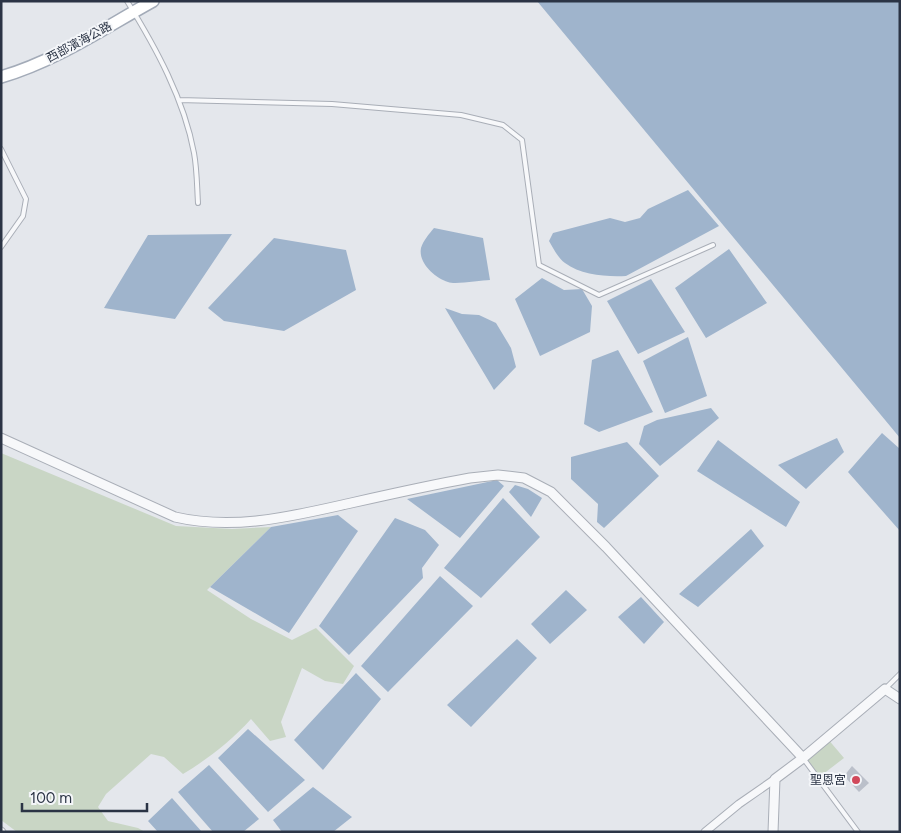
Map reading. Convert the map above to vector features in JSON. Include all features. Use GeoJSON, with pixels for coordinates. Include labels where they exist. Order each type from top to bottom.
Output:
{"type":"FeatureCollection","features":[{"type":"Feature","properties":{"kind":"main road","name":"西部濱海公路"},"geometry":{"type":"LineString","coordinates":[[1,77],[27,69],[61,52],[153,1]]}},
{"type":"Feature","properties":{"kind":"street"},"geometry":{"type":"LineString","coordinates":[[1,438],[175,516],[192,521],[259,522],[470,478],[498,475],[524,478],[551,492],[606,547],[803,758]]}},
{"type":"Feature","properties":{"kind":"street"},"geometry":{"type":"LineString","coordinates":[[705,832],[739,804],[803,758],[885,689],[900,698]]}},
{"type":"Feature","properties":{"kind":"street"},"geometry":{"type":"LineString","coordinates":[[773,832],[775,779]]}},
{"type":"Feature","properties":{"kind":"lane"},"geometry":{"type":"LineString","coordinates":[[127,1],[179,100],[194,153],[198,203]]}},
{"type":"Feature","properties":{"kind":"lane"},"geometry":{"type":"LineString","coordinates":[[179,100],[342,104],[461,115],[503,125],[522,140],[539,265],[599,295],[713,245]]}},
{"type":"Feature","properties":{"kind":"lane"},"geometry":{"type":"LineString","coordinates":[[1,149],[26,199],[22,216],[1,247]]}},
{"type":"Feature","properties":{"kind":"lane"},"geometry":{"type":"LineString","coordinates":[[885,689],[900,674]]}},
{"type":"Feature","properties":{"kind":"lane"},"geometry":{"type":"LineString","coordinates":[[803,758],[858,832]]}},
{"type":"Feature","properties":{"kind":"green space"},"geometry":{"type":"Polygon","coordinates":[[[1,453],[176,526],[232,529],[271,527],[207,590],[251,619],[292,640],[316,628],[354,666],[343,684],[325,681],[302,668],[281,722],[286,737],[270,741],[251,719],[219,749],[183,774],[164,757],[151,754],[106,794],[98,807],[108,821],[138,828],[145,832],[17,832],[1,820],[1,453]]]}},
{"type":"Feature","properties":{"kind":"green space"},"geometry":{"type":"Polygon","coordinates":[[[827,738],[844,758],[818,778],[803,758],[827,738]]]}},
{"type":"Feature","properties":{"kind":"water"},"geometry":{"type":"Polygon","coordinates":[[[537,1],[900,1],[900,438],[537,1]]]}},
{"type":"Feature","properties":{"kind":"water"},"geometry":{"type":"Polygon","coordinates":[[[688,190],[719,226],[626,276],[586,273],[571,267],[560,258],[549,241],[553,233],[610,218],[625,222],[640,218],[648,209],[688,190]]]}},
{"type":"Feature","properties":{"kind":"water"},"geometry":{"type":"Polygon","coordinates":[[[434,228],[483,238],[490,280],[451,283],[443,280],[428,269],[422,259],[421,248],[434,228]]]}},
{"type":"Feature","properties":{"kind":"water"},"geometry":{"type":"Polygon","coordinates":[[[232,234],[175,319],[104,308],[148,235],[232,234]]]}},
{"type":"Feature","properties":{"kind":"water"},"geometry":{"type":"Polygon","coordinates":[[[274,238],[346,250],[356,290],[284,331],[224,321],[208,308],[274,238]]]}},
{"type":"Feature","properties":{"kind":"water"},"geometry":{"type":"Polygon","coordinates":[[[729,249],[767,303],[706,338],[675,288],[729,249]]]}},
{"type":"Feature","properties":{"kind":"water"},"geometry":{"type":"Polygon","coordinates":[[[542,278],[564,290],[582,289],[592,306],[590,332],[540,356],[515,299],[542,278]]]}},
{"type":"Feature","properties":{"kind":"water"},"geometry":{"type":"Polygon","coordinates":[[[651,279],[685,332],[638,354],[607,301],[651,279]]]}},
{"type":"Feature","properties":{"kind":"water"},"geometry":{"type":"Polygon","coordinates":[[[445,308],[462,314],[479,315],[496,323],[511,348],[516,367],[494,390],[445,308]]]}},
{"type":"Feature","properties":{"kind":"water"},"geometry":{"type":"Polygon","coordinates":[[[688,337],[707,396],[665,413],[643,361],[688,337]]]}},
{"type":"Feature","properties":{"kind":"water"},"geometry":{"type":"Polygon","coordinates":[[[618,350],[653,412],[599,432],[584,424],[592,360],[618,350]]]}},
{"type":"Feature","properties":{"kind":"water"},"geometry":{"type":"Polygon","coordinates":[[[711,408],[719,418],[660,466],[639,444],[644,426],[657,420],[711,408]]]}},
{"type":"Feature","properties":{"kind":"water"},"geometry":{"type":"Polygon","coordinates":[[[882,433],[900,449],[900,531],[848,472],[882,433]]]}},
{"type":"Feature","properties":{"kind":"water"},"geometry":{"type":"Polygon","coordinates":[[[837,438],[844,452],[806,489],[778,465],[837,438]]]}},
{"type":"Feature","properties":{"kind":"water"},"geometry":{"type":"Polygon","coordinates":[[[718,440],[800,502],[786,527],[697,471],[718,440]]]}},
{"type":"Feature","properties":{"kind":"water"},"geometry":{"type":"Polygon","coordinates":[[[627,442],[659,476],[604,528],[597,522],[598,504],[571,479],[571,457],[627,442]]]}},
{"type":"Feature","properties":{"kind":"water"},"geometry":{"type":"Polygon","coordinates":[[[497,480],[504,486],[460,538],[407,499],[497,480]]]}},
{"type":"Feature","properties":{"kind":"water"},"geometry":{"type":"Polygon","coordinates":[[[515,485],[528,489],[542,498],[531,517],[509,492],[515,485]]]}},
{"type":"Feature","properties":{"kind":"water"},"geometry":{"type":"Polygon","coordinates":[[[503,498],[540,537],[481,598],[444,568],[503,498]]]}},
{"type":"Feature","properties":{"kind":"water"},"geometry":{"type":"Polygon","coordinates":[[[338,515],[358,531],[289,633],[210,587],[271,527],[338,515]]]}},
{"type":"Feature","properties":{"kind":"water"},"geometry":{"type":"Polygon","coordinates":[[[395,518],[425,530],[439,545],[422,568],[423,578],[349,655],[319,626],[395,518]]]}},
{"type":"Feature","properties":{"kind":"water"},"geometry":{"type":"Polygon","coordinates":[[[751,529],[764,546],[698,607],[679,594],[751,529]]]}},
{"type":"Feature","properties":{"kind":"water"},"geometry":{"type":"Polygon","coordinates":[[[440,576],[473,606],[388,692],[361,666],[440,576]]]}},
{"type":"Feature","properties":{"kind":"water"},"geometry":{"type":"Polygon","coordinates":[[[566,590],[587,610],[550,644],[531,624],[566,590]]]}},
{"type":"Feature","properties":{"kind":"water"},"geometry":{"type":"Polygon","coordinates":[[[641,597],[664,622],[644,644],[618,617],[641,597]]]}},
{"type":"Feature","properties":{"kind":"water"},"geometry":{"type":"Polygon","coordinates":[[[517,639],[537,658],[471,727],[447,705],[517,639]]]}},
{"type":"Feature","properties":{"kind":"water"},"geometry":{"type":"Polygon","coordinates":[[[356,673],[381,699],[323,770],[294,740],[356,673]]]}},
{"type":"Feature","properties":{"kind":"water"},"geometry":{"type":"Polygon","coordinates":[[[248,729],[305,780],[268,812],[218,758],[248,729]]]}},
{"type":"Feature","properties":{"kind":"water"},"geometry":{"type":"Polygon","coordinates":[[[209,765],[259,819],[243,832],[213,832],[178,792],[209,765]]]}},
{"type":"Feature","properties":{"kind":"water"},"geometry":{"type":"Polygon","coordinates":[[[313,787],[352,817],[333,832],[282,832],[273,820],[313,787]]]}},
{"type":"Feature","properties":{"kind":"water"},"geometry":{"type":"Polygon","coordinates":[[[172,798],[202,832],[158,832],[148,821],[172,798]]]}},
{"type":"Feature","properties":{"kind":"building","name":"聖恩宮"},"geometry":{"type":"Polygon","coordinates":[[[852,766],[869,783],[859,792],[844,776],[852,766]]]}},
{"type":"Feature","properties":{"kind":"place","name":"聖恩宮"},"geometry":{"type":"Point","coordinates":[856,780]}}]}
